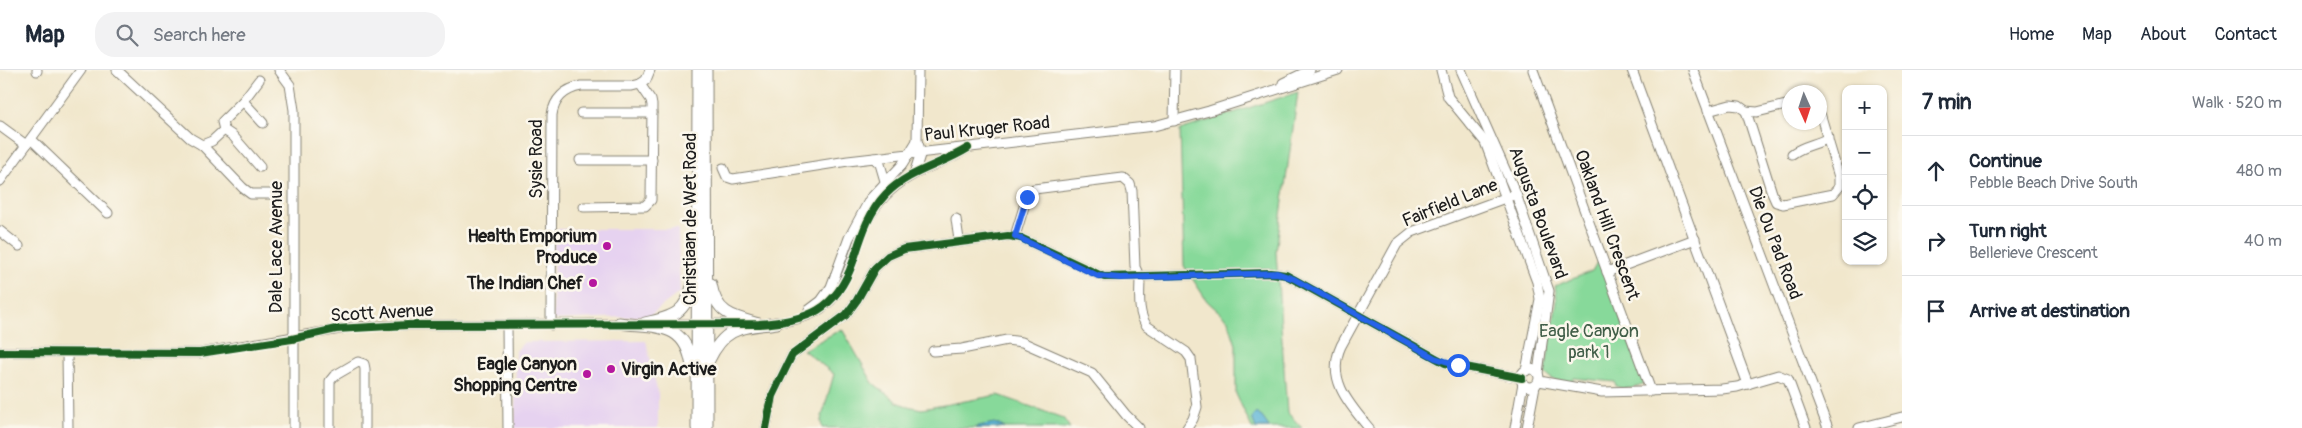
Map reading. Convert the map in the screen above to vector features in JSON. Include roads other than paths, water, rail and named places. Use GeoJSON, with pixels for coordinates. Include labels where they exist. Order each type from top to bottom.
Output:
{"type":"FeatureCollection","features":[{"type":"Feature","properties":{"kind":"main road","name":"Christiaan de Wet Road"},"geometry":{"type":"LineString","coordinates":[[698,70],[703,265]]}},
{"type":"Feature","properties":{"kind":"main road","name":"Christiaan de Wet Road"},"geometry":{"type":"LineString","coordinates":[[697,428],[702,324],[706,70]]}},
{"type":"Feature","properties":{"kind":"main road"},"geometry":{"type":"LineString","coordinates":[[641,324],[672,316],[683,309],[703,265]]}},
{"type":"Feature","properties":{"kind":"main road"},"geometry":{"type":"LineString","coordinates":[[703,265],[719,306],[729,315],[759,324]]}},
{"type":"Feature","properties":{"kind":"main road"},"geometry":{"type":"LineString","coordinates":[[708,362],[717,343],[727,334],[744,328],[777,323]]}},
{"type":"Feature","properties":{"kind":"main road"},"geometry":{"type":"LineString","coordinates":[[619,324],[664,328],[684,339],[691,358],[697,403]]}},
{"type":"Feature","properties":{"kind":"main road","name":"Christiaan de Wet Road"},"geometry":{"type":"LineString","coordinates":[[702,324],[708,362],[707,428]]}},
{"type":"Feature","properties":{"kind":"street"},"geometry":{"type":"LineString","coordinates":[[0,181],[81,70]]}},
{"type":"Feature","properties":{"kind":"street"},"geometry":{"type":"LineString","coordinates":[[117,70],[190,138],[202,145],[244,188],[252,194],[279,194]]}},
{"type":"Feature","properties":{"kind":"street","name":"Dale Lace Avenue"},"geometry":{"type":"LineString","coordinates":[[279,70],[290,85],[294,110],[292,338],[294,428]]}},
{"type":"Feature","properties":{"kind":"street"},"geometry":{"type":"LineString","coordinates":[[584,207],[645,206],[649,204],[652,196],[651,100],[640,84],[646,80],[650,70]]}},
{"type":"Feature","properties":{"kind":"street"},"geometry":{"type":"LineString","coordinates":[[914,174],[922,152],[917,141],[918,70]]}},
{"type":"Feature","properties":{"kind":"street"},"geometry":{"type":"LineString","coordinates":[[1174,121],[1175,70]]}},
{"type":"Feature","properties":{"kind":"street","name":"Paul Kruger Road"},"geometry":{"type":"LineString","coordinates":[[1258,96],[1310,70]]}},
{"type":"Feature","properties":{"kind":"street","name":"Paul Kruger Road"},"geometry":{"type":"LineString","coordinates":[[723,168],[727,177],[733,179],[874,158],[1142,127],[1174,121],[1338,70]]}},
{"type":"Feature","properties":{"kind":"street","name":"Augusta Boulevard"},"geometry":{"type":"LineString","coordinates":[[1441,70],[1448,97],[1464,118],[1482,136],[1539,290],[1537,317],[1515,428]]}},
{"type":"Feature","properties":{"kind":"street","name":"Augusta Boulevard"},"geometry":{"type":"LineString","coordinates":[[1461,70],[1516,194],[1549,291],[1537,380],[1527,428]]}},
{"type":"Feature","properties":{"kind":"street","name":"Oakland Hill Crescent"},"geometry":{"type":"LineString","coordinates":[[1534,70],[1651,391]]}},
{"type":"Feature","properties":{"kind":"street"},"geometry":{"type":"LineString","coordinates":[[1632,70],[1748,384]]}},
{"type":"Feature","properties":{"kind":"street","name":"Die Ou Pad Road"},"geometry":{"type":"LineString","coordinates":[[1693,70],[1828,428]]}},
{"type":"Feature","properties":{"kind":"street"},"geometry":{"type":"LineString","coordinates":[[259,80],[243,101],[222,122],[224,130],[233,136],[260,167]]}},
{"type":"Feature","properties":{"kind":"street","name":"Sysie Road"},"geometry":{"type":"LineString","coordinates":[[551,325],[552,115],[554,104],[564,92],[577,87],[640,84]]}},
{"type":"Feature","properties":{"kind":"street"},"geometry":{"type":"LineString","coordinates":[[243,101],[263,123]]}},
{"type":"Feature","properties":{"kind":"street"},"geometry":{"type":"LineString","coordinates":[[1708,111],[1730,105],[1739,106],[1746,111],[1757,112],[1782,106]]}},
{"type":"Feature","properties":{"kind":"street"},"geometry":{"type":"LineString","coordinates":[[1746,111],[1776,202],[1783,204],[1833,194],[1839,187],[1839,177],[1825,130]]}},
{"type":"Feature","properties":{"kind":"street"},"geometry":{"type":"LineString","coordinates":[[581,113],[652,114]]}},
{"type":"Feature","properties":{"kind":"street"},"geometry":{"type":"LineString","coordinates":[[0,126],[29,142],[108,212]]}},
{"type":"Feature","properties":{"kind":"street"},"geometry":{"type":"LineString","coordinates":[[202,145],[212,141],[224,130]]}},
{"type":"Feature","properties":{"kind":"street"},"geometry":{"type":"LineString","coordinates":[[1792,154],[1804,145],[1819,143],[1828,138]]}},
{"type":"Feature","properties":{"kind":"street"},"geometry":{"type":"LineString","coordinates":[[802,317],[821,301],[831,287],[849,238],[862,211],[885,181],[902,165],[917,141]]}},
{"type":"Feature","properties":{"kind":"street"},"geometry":{"type":"LineString","coordinates":[[802,317],[809,317],[836,294],[849,274],[859,240],[873,212],[885,195],[914,174],[968,148]]}},
{"type":"Feature","properties":{"kind":"street"},"geometry":{"type":"LineString","coordinates":[[874,158],[880,164],[885,181]]}},
{"type":"Feature","properties":{"kind":"street"},"geometry":{"type":"LineString","coordinates":[[580,160],[652,160]]}},
{"type":"Feature","properties":{"kind":"street"},"geometry":{"type":"LineString","coordinates":[[1015,236],[1027,197],[1034,190],[1123,178],[1130,184],[1132,191],[1135,267],[1140,278],[1141,312],[1144,322],[1147,326],[1186,352],[1191,359],[1197,407],[1194,419],[1187,428]]}},
{"type":"Feature","properties":{"kind":"street","name":"Fairfield Lane"},"geometry":{"type":"LineString","coordinates":[[1369,428],[1344,396],[1336,377],[1339,350],[1397,244],[1405,236],[1516,194]]}},
{"type":"Feature","properties":{"kind":"street"},"geometry":{"type":"LineString","coordinates":[[956,219],[959,240]]}},
{"type":"Feature","properties":{"kind":"street"},"geometry":{"type":"LineString","coordinates":[[0,231],[19,246]]}},
{"type":"Feature","properties":{"kind":"street"},"geometry":{"type":"LineString","coordinates":[[766,428],[772,396],[792,355],[846,315],[880,263],[904,248],[995,236],[1015,236],[1098,276],[1110,278],[1277,273],[1294,279],[1445,362],[1524,377],[1530,387],[1537,380]]}},
{"type":"Feature","properties":{"kind":"street"},"geometry":{"type":"LineString","coordinates":[[1607,272],[1695,239]]}},
{"type":"Feature","properties":{"kind":"street","name":"Scott Avenue"},"geometry":{"type":"LineString","coordinates":[[0,352],[200,353],[292,338],[322,331],[352,328],[408,325],[759,324],[777,323],[802,317]]}},
{"type":"Feature","properties":{"kind":"street"},"geometry":{"type":"LineString","coordinates":[[508,325],[508,428]]}},
{"type":"Feature","properties":{"kind":"street"},"geometry":{"type":"LineString","coordinates":[[933,352],[962,349],[1007,340],[1022,342],[1094,374],[1126,415],[1140,428]]}},
{"type":"Feature","properties":{"kind":"street"},"geometry":{"type":"LineString","coordinates":[[67,353],[68,428]]}},
{"type":"Feature","properties":{"kind":"street"},"geometry":{"type":"LineString","coordinates":[[330,428],[330,381],[334,376],[358,362],[364,364],[365,369],[365,428]]}},
{"type":"Feature","properties":{"kind":"street"},"geometry":{"type":"LineString","coordinates":[[1524,377],[1531,370],[1537,380],[1602,392],[1722,389],[1748,384],[1773,375],[1783,376],[1788,379],[1806,428]]}},
{"type":"Feature","properties":{"kind":"street"},"geometry":{"type":"LineString","coordinates":[[1859,428],[1902,418]]}},
{"type":"Feature","properties":{"kind":"water"},"geometry":{"type":"Polygon","coordinates":[[[1256,413],[1262,417],[1270,428],[1256,428],[1252,418],[1256,413]]]}},
{"type":"Feature","properties":{"kind":"water"},"geometry":{"type":"Polygon","coordinates":[[[995,423],[1005,428],[975,428],[978,426],[995,423]]]}},
{"type":"Feature","properties":{"kind":"place","name":"Health Emporium Produce"},"geometry":{"type":"Point","coordinates":[607,246]}},
{"type":"Feature","properties":{"kind":"place","name":"The Indian Chef"},"geometry":{"type":"Point","coordinates":[593,283]}},
{"type":"Feature","properties":{"kind":"place","name":"Virgin Active"},"geometry":{"type":"Point","coordinates":[611,369]}},
{"type":"Feature","properties":{"kind":"place","name":"Eagle Canyon Shopping Centre"},"geometry":{"type":"Point","coordinates":[587,374]}},
{"type":"Feature","properties":{"kind":"park label","name":"Eagle Canyon park 1"},"geometry":{"type":"Point","coordinates":[1589,341]}}]}
